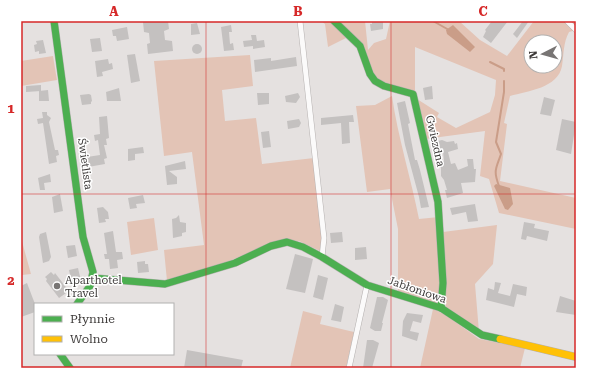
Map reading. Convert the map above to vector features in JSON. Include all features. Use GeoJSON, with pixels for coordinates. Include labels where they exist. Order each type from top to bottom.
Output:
{"type":"FeatureCollection","features":[{"type":"Feature","properties":{"kind":"street","name":"Świetlista"},"geometry":{"type":"LineString","coordinates":[[54,21],[83,238],[92,264],[93,278]]}},
{"type":"Feature","properties":{"kind":"street"},"geometry":{"type":"LineString","coordinates":[[300,21],[324,238],[322,257]]}},
{"type":"Feature","properties":{"kind":"street","name":"Gwiezdna"},"geometry":{"type":"LineString","coordinates":[[334,21],[362,50],[371,76],[375,81],[383,86],[401,89],[413,94],[438,202],[443,283],[441,308]]}},
{"type":"Feature","properties":{"kind":"street"},"geometry":{"type":"LineString","coordinates":[[567,21],[576,30]]}},
{"type":"Feature","properties":{"kind":"street","name":"Jabłoniowa"},"geometry":{"type":"LineString","coordinates":[[93,278],[165,284],[235,263],[271,246],[287,242],[303,247],[322,257],[366,285],[441,308],[482,336],[576,357]]}},
{"type":"Feature","properties":{"kind":"street"},"geometry":{"type":"LineString","coordinates":[[78,303],[89,291],[93,278]]}},
{"type":"Feature","properties":{"kind":"street"},"geometry":{"type":"LineString","coordinates":[[349,368],[366,285]]}},
{"type":"Feature","properties":{"kind":"street"},"geometry":{"type":"LineString","coordinates":[[61,355],[70,368]]}},
{"type":"Feature","properties":{"kind":"shaded area"},"geometry":{"type":"Polygon","coordinates":[[[321,21],[331,21],[348,37],[328,47],[325,24],[321,21]]]}},
{"type":"Feature","properties":{"kind":"shaded area"},"geometry":{"type":"Polygon","coordinates":[[[338,21],[365,21],[368,50],[374,43],[386,39],[390,21],[459,21],[480,40],[507,56],[523,35],[523,74],[558,74],[549,84],[510,96],[504,123],[507,124],[500,181],[576,198],[576,229],[499,213],[489,179],[480,176],[485,131],[425,139],[417,99],[439,113],[437,117],[456,128],[490,112],[495,95],[496,80],[415,47],[415,91],[394,86],[377,79],[370,69],[365,52],[338,21]]]}},
{"type":"Feature","properties":{"kind":"shaded area"},"geometry":{"type":"Polygon","coordinates":[[[534,21],[576,21],[576,30],[569,32],[565,44],[563,59],[563,34],[524,34],[534,21]]]}},
{"type":"Feature","properties":{"kind":"shaded area"},"geometry":{"type":"Polygon","coordinates":[[[453,25],[475,47],[470,52],[447,34],[446,30],[453,25]]]}},
{"type":"Feature","properties":{"kind":"shaded area"},"geometry":{"type":"Polygon","coordinates":[[[250,55],[253,86],[222,90],[225,121],[256,118],[262,164],[314,158],[322,235],[320,251],[299,241],[281,240],[207,270],[167,281],[164,250],[204,245],[192,152],[164,156],[154,61],[250,55]]]}},
{"type":"Feature","properties":{"kind":"shaded area"},"geometry":{"type":"Polygon","coordinates":[[[53,56],[57,80],[21,86],[21,61],[53,56]]]}},
{"type":"Feature","properties":{"kind":"shaded area"},"geometry":{"type":"Polygon","coordinates":[[[392,96],[419,219],[439,217],[441,308],[398,295],[398,229],[390,189],[367,192],[356,106],[375,105],[392,96]]]}},
{"type":"Feature","properties":{"kind":"shaded area"},"geometry":{"type":"Polygon","coordinates":[[[496,184],[510,188],[513,204],[508,210],[505,209],[494,186],[496,184]]]}},
{"type":"Feature","properties":{"kind":"shaded area"},"geometry":{"type":"Polygon","coordinates":[[[154,218],[158,250],[131,255],[127,222],[154,218]]]}},
{"type":"Feature","properties":{"kind":"shaded area"},"geometry":{"type":"Polygon","coordinates":[[[497,225],[493,264],[475,284],[479,332],[446,309],[443,232],[497,225]]]}},
{"type":"Feature","properties":{"kind":"shaded area"},"geometry":{"type":"Polygon","coordinates":[[[21,238],[31,274],[22,275],[21,273],[21,238]]]}},
{"type":"Feature","properties":{"kind":"shaded area"},"geometry":{"type":"Polygon","coordinates":[[[433,309],[446,315],[479,339],[525,348],[520,368],[420,368],[433,309]]]}},
{"type":"Feature","properties":{"kind":"shaded area"},"geometry":{"type":"Polygon","coordinates":[[[303,311],[322,316],[320,324],[354,332],[346,368],[290,368],[303,311]]]}},
{"type":"Feature","properties":{"kind":"building"},"geometry":{"type":"Polygon","coordinates":[[[168,21],[169,29],[164,31],[165,40],[172,41],[173,51],[148,54],[147,44],[150,43],[149,33],[144,32],[143,22],[168,21]]]}},
{"type":"Feature","properties":{"kind":"building"},"geometry":{"type":"Polygon","coordinates":[[[372,21],[383,21],[383,29],[371,31],[370,24],[372,24],[372,21]]]}},
{"type":"Feature","properties":{"kind":"building"},"geometry":{"type":"Polygon","coordinates":[[[492,21],[508,21],[491,43],[483,37],[486,31],[485,30],[492,21]]]}},
{"type":"Feature","properties":{"kind":"building"},"geometry":{"type":"Polygon","coordinates":[[[523,21],[529,21],[517,38],[513,34],[523,21]]]}},
{"type":"Feature","properties":{"kind":"building"},"geometry":{"type":"Polygon","coordinates":[[[197,23],[200,34],[191,35],[191,24],[197,23]]]}},
{"type":"Feature","properties":{"kind":"building"},"geometry":{"type":"Polygon","coordinates":[[[231,25],[232,32],[229,32],[230,44],[233,43],[234,50],[224,51],[221,27],[231,25]]]}},
{"type":"Feature","properties":{"kind":"building"},"geometry":{"type":"Polygon","coordinates":[[[127,27],[129,39],[117,41],[116,36],[113,36],[112,30],[127,27]]]}},
{"type":"Feature","properties":{"kind":"building"},"geometry":{"type":"Polygon","coordinates":[[[251,35],[256,35],[257,41],[264,40],[265,47],[253,49],[253,46],[244,47],[243,41],[252,40],[251,35]]]}},
{"type":"Feature","properties":{"kind":"building"},"geometry":{"type":"Polygon","coordinates":[[[100,38],[102,51],[92,52],[90,39],[100,38]]]}},
{"type":"Feature","properties":{"kind":"building"},"geometry":{"type":"Polygon","coordinates":[[[43,40],[46,53],[39,54],[39,51],[35,52],[34,45],[37,44],[36,41],[43,40]]]}},
{"type":"Feature","properties":{"kind":"building"},"geometry":{"type":"Polygon","coordinates":[[[195,44],[199,44],[201,45],[201,53],[195,54],[192,51],[192,47],[195,44]]]}},
{"type":"Feature","properties":{"kind":"building"},"geometry":{"type":"Polygon","coordinates":[[[135,54],[140,81],[131,83],[127,55],[135,54]]]}},
{"type":"Feature","properties":{"kind":"building"},"geometry":{"type":"Polygon","coordinates":[[[296,57],[297,66],[255,72],[254,60],[271,58],[271,61],[296,57]]]}},
{"type":"Feature","properties":{"kind":"building"},"geometry":{"type":"Polygon","coordinates":[[[108,59],[109,64],[112,63],[113,69],[102,72],[103,76],[97,77],[95,61],[108,59]]]}},
{"type":"Feature","properties":{"kind":"building"},"geometry":{"type":"Polygon","coordinates":[[[41,85],[41,91],[26,92],[26,86],[41,85]]]}},
{"type":"Feature","properties":{"kind":"building"},"geometry":{"type":"Polygon","coordinates":[[[432,86],[433,99],[425,100],[423,88],[432,86]]]}},
{"type":"Feature","properties":{"kind":"building"},"geometry":{"type":"Polygon","coordinates":[[[119,88],[121,101],[107,101],[106,92],[119,88]]]}},
{"type":"Feature","properties":{"kind":"building"},"geometry":{"type":"Polygon","coordinates":[[[48,90],[49,101],[39,101],[39,91],[48,90]]]}},
{"type":"Feature","properties":{"kind":"building"},"geometry":{"type":"Polygon","coordinates":[[[257,93],[269,93],[269,104],[258,105],[257,93]]]}},
{"type":"Feature","properties":{"kind":"building"},"geometry":{"type":"Polygon","coordinates":[[[298,93],[300,97],[296,103],[286,102],[285,96],[298,93]]]}},
{"type":"Feature","properties":{"kind":"building"},"geometry":{"type":"Polygon","coordinates":[[[80,95],[91,95],[91,104],[82,105],[80,95]]]}},
{"type":"Feature","properties":{"kind":"building"},"geometry":{"type":"Polygon","coordinates":[[[544,97],[555,100],[551,116],[540,114],[544,97]]]}},
{"type":"Feature","properties":{"kind":"building"},"geometry":{"type":"Polygon","coordinates":[[[405,101],[410,123],[408,124],[415,160],[417,160],[420,170],[429,207],[421,208],[405,145],[397,103],[405,101]]]}},
{"type":"Feature","properties":{"kind":"building"},"geometry":{"type":"Polygon","coordinates":[[[42,112],[47,112],[47,115],[51,118],[49,122],[55,150],[58,150],[59,155],[56,156],[57,162],[49,164],[43,123],[38,124],[37,119],[43,118],[42,112]]]}},
{"type":"Feature","properties":{"kind":"building"},"geometry":{"type":"Polygon","coordinates":[[[353,115],[354,122],[349,122],[350,143],[342,144],[341,123],[321,125],[321,118],[353,115]]]}},
{"type":"Feature","properties":{"kind":"building"},"geometry":{"type":"Polygon","coordinates":[[[107,116],[109,138],[106,139],[107,145],[104,145],[107,158],[104,159],[105,164],[88,167],[87,157],[100,155],[98,140],[95,141],[94,135],[100,134],[99,117],[107,116]]]}},
{"type":"Feature","properties":{"kind":"building"},"geometry":{"type":"Polygon","coordinates":[[[299,119],[301,123],[299,127],[288,129],[287,121],[299,119]]]}},
{"type":"Feature","properties":{"kind":"building"},"geometry":{"type":"Polygon","coordinates":[[[562,119],[576,122],[571,154],[556,150],[562,119]]]}},
{"type":"Feature","properties":{"kind":"building"},"geometry":{"type":"Polygon","coordinates":[[[269,131],[271,147],[263,148],[261,132],[269,131]]]}},
{"type":"Feature","properties":{"kind":"building"},"geometry":{"type":"Polygon","coordinates":[[[442,140],[447,142],[454,141],[455,144],[457,143],[458,149],[448,152],[451,164],[455,163],[458,170],[468,166],[467,159],[473,159],[474,169],[476,169],[475,182],[461,183],[463,193],[447,198],[445,190],[447,190],[441,176],[440,162],[444,161],[443,151],[435,152],[434,142],[442,140]]]}},
{"type":"Feature","properties":{"kind":"building"},"geometry":{"type":"Polygon","coordinates":[[[143,147],[144,153],[135,154],[135,160],[128,161],[128,149],[143,147]]]}},
{"type":"Feature","properties":{"kind":"building"},"geometry":{"type":"Polygon","coordinates":[[[185,161],[186,169],[169,171],[177,177],[177,184],[167,185],[165,166],[185,161]]]}},
{"type":"Feature","properties":{"kind":"building"},"geometry":{"type":"Polygon","coordinates":[[[50,174],[51,182],[44,183],[45,190],[40,190],[38,178],[50,174]]]}},
{"type":"Feature","properties":{"kind":"building"},"geometry":{"type":"Polygon","coordinates":[[[60,194],[63,211],[54,213],[52,197],[60,194]]]}},
{"type":"Feature","properties":{"kind":"building"},"geometry":{"type":"Polygon","coordinates":[[[143,195],[145,203],[136,204],[137,208],[130,209],[128,198],[143,195]]]}},
{"type":"Feature","properties":{"kind":"building"},"geometry":{"type":"Polygon","coordinates":[[[475,204],[478,221],[468,222],[466,212],[452,215],[450,208],[475,204]]]}},
{"type":"Feature","properties":{"kind":"building"},"geometry":{"type":"Polygon","coordinates":[[[103,207],[108,212],[109,219],[105,219],[106,222],[99,223],[97,208],[103,207]]]}},
{"type":"Feature","properties":{"kind":"building"},"geometry":{"type":"Polygon","coordinates":[[[179,215],[180,222],[186,223],[186,232],[182,233],[182,236],[173,238],[172,219],[179,215]]]}},
{"type":"Feature","properties":{"kind":"building"},"geometry":{"type":"Polygon","coordinates":[[[524,222],[535,224],[534,228],[549,231],[547,241],[527,236],[526,240],[521,239],[524,222]]]}},
{"type":"Feature","properties":{"kind":"building"},"geometry":{"type":"Polygon","coordinates":[[[113,231],[116,252],[122,252],[123,259],[117,260],[118,268],[110,269],[109,259],[105,259],[104,254],[107,254],[104,233],[113,231]]]}},
{"type":"Feature","properties":{"kind":"building"},"geometry":{"type":"Polygon","coordinates":[[[46,232],[51,257],[49,261],[43,263],[39,237],[40,234],[46,232]]]}},
{"type":"Feature","properties":{"kind":"building"},"geometry":{"type":"Polygon","coordinates":[[[342,232],[343,242],[331,243],[330,233],[342,232]]]}},
{"type":"Feature","properties":{"kind":"building"},"geometry":{"type":"Polygon","coordinates":[[[75,245],[77,256],[68,258],[66,246],[75,245]]]}},
{"type":"Feature","properties":{"kind":"building"},"geometry":{"type":"Polygon","coordinates":[[[366,247],[367,259],[355,260],[355,248],[366,247]]]}},
{"type":"Feature","properties":{"kind":"building"},"geometry":{"type":"Polygon","coordinates":[[[295,254],[313,259],[305,293],[286,289],[295,254]]]}},
{"type":"Feature","properties":{"kind":"building"},"geometry":{"type":"Polygon","coordinates":[[[145,261],[145,264],[148,264],[149,272],[138,273],[137,262],[145,261]]]}},
{"type":"Feature","properties":{"kind":"building"},"geometry":{"type":"Polygon","coordinates":[[[78,268],[81,281],[72,285],[69,270],[78,268]]]}},
{"type":"Feature","properties":{"kind":"building","name":"Aparthotel Travel"},"geometry":{"type":"Polygon","coordinates":[[[51,272],[54,275],[55,273],[69,291],[59,298],[46,281],[47,279],[45,277],[51,272]]]}},
{"type":"Feature","properties":{"kind":"building"},"geometry":{"type":"Polygon","coordinates":[[[318,275],[328,278],[323,300],[313,297],[318,275]]]}},
{"type":"Feature","properties":{"kind":"building"},"geometry":{"type":"Polygon","coordinates":[[[495,282],[501,283],[498,293],[510,296],[513,284],[527,287],[526,296],[517,294],[514,307],[486,300],[488,288],[494,290],[495,282]]]}},
{"type":"Feature","properties":{"kind":"building"},"geometry":{"type":"Polygon","coordinates":[[[27,283],[35,303],[34,312],[21,317],[21,286],[27,283]]]}},
{"type":"Feature","properties":{"kind":"building"},"geometry":{"type":"Polygon","coordinates":[[[560,296],[576,301],[576,315],[556,312],[560,296]]]}},
{"type":"Feature","properties":{"kind":"building"},"geometry":{"type":"Polygon","coordinates":[[[377,297],[383,297],[388,300],[381,331],[375,331],[370,328],[377,297]]]}},
{"type":"Feature","properties":{"kind":"building"},"geometry":{"type":"Polygon","coordinates":[[[335,304],[344,307],[341,322],[331,320],[335,304]]]}},
{"type":"Feature","properties":{"kind":"building"},"geometry":{"type":"Polygon","coordinates":[[[407,313],[423,315],[421,323],[413,321],[410,331],[419,333],[417,341],[402,336],[403,321],[407,313]]]}},
{"type":"Feature","properties":{"kind":"building"},"geometry":{"type":"Polygon","coordinates":[[[367,340],[373,340],[379,343],[372,368],[363,368],[367,340]]]}},
{"type":"Feature","properties":{"kind":"building"},"geometry":{"type":"Polygon","coordinates":[[[187,350],[243,360],[241,368],[184,368],[187,350]]]}},
{"type":"Feature","properties":{"kind":"waterway"},"geometry":{"type":"LineString","coordinates":[[433,21],[449,30]]}},
{"type":"Feature","properties":{"kind":"waterway"},"geometry":{"type":"LineString","coordinates":[[490,62],[504,69],[504,71]]}},
{"type":"Feature","properties":{"kind":"waterway"},"geometry":{"type":"LineString","coordinates":[[499,186],[496,170],[501,154],[496,142],[504,92],[504,81]]}},
{"type":"Feature","properties":{"kind":"traffic: fast"},"geometry":{"type":"LineString","coordinates":[[54,21],[83,237],[93,272],[90,286],[78,303]]}},
{"type":"Feature","properties":{"kind":"traffic: fast"},"geometry":{"type":"LineString","coordinates":[[334,21],[360,46],[370,74],[375,81],[384,86],[413,94],[438,202],[443,283],[441,308]]}},
{"type":"Feature","properties":{"kind":"traffic: fast"},"geometry":{"type":"LineString","coordinates":[[93,278],[165,284],[235,263],[271,246],[287,242],[303,247],[322,257],[367,285],[441,308],[482,335],[500,339]]}},
{"type":"Feature","properties":{"kind":"traffic: fast"},"geometry":{"type":"LineString","coordinates":[[61,355],[70,368]]}},
{"type":"Feature","properties":{"kind":"traffic: slow"},"geometry":{"type":"LineString","coordinates":[[500,339],[576,357]]}},
{"type":"Feature","properties":{"kind":"place","name":"Aparthotel Travel"},"geometry":{"type":"Point","coordinates":[57,286]}}]}
